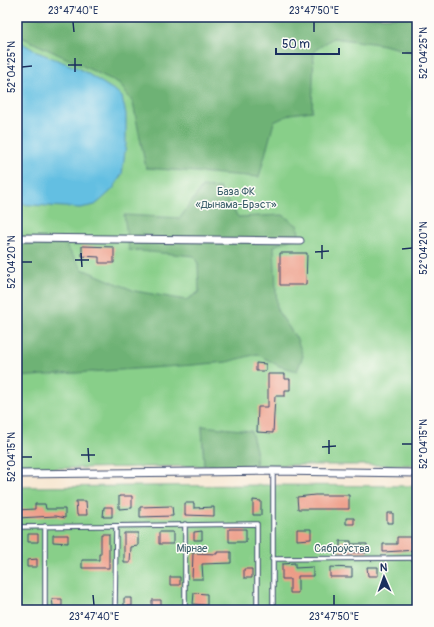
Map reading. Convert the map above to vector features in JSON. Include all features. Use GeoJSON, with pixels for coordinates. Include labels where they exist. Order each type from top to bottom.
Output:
{"type":"FeatureCollection","features":[{"type":"Feature","properties":{"kind":"street"},"geometry":{"type":"LineString","coordinates":[[17,238],[300,241]]}},
{"type":"Feature","properties":{"kind":"street"},"geometry":{"type":"LineString","coordinates":[[17,474],[273,471],[417,472]]}},
{"type":"Feature","properties":{"kind":"lane"},"geometry":{"type":"LineString","coordinates":[[273,471],[273,610]]}},
{"type":"Feature","properties":{"kind":"lane"},"geometry":{"type":"LineString","coordinates":[[185,524],[185,610]]}},
{"type":"Feature","properties":{"kind":"lane"},"geometry":{"type":"LineString","coordinates":[[17,527],[257,524],[257,610]]}},
{"type":"Feature","properties":{"kind":"lane"},"geometry":{"type":"LineString","coordinates":[[45,526],[45,610]]}},
{"type":"Feature","properties":{"kind":"lane"},"geometry":{"type":"LineString","coordinates":[[115,610],[116,526]]}},
{"type":"Feature","properties":{"kind":"lane"},"geometry":{"type":"LineString","coordinates":[[272,559],[417,558]]}},
{"type":"Feature","properties":{"kind":"green space","name":"База ФК «Дынама-Брэст»"},"geometry":{"type":"Polygon","coordinates":[[[17,17],[417,17],[417,465],[256,465],[256,450],[202,426],[204,466],[17,469],[17,17]]]}},
{"type":"Feature","properties":{"kind":"green space"},"geometry":{"type":"Polygon","coordinates":[[[17,17],[417,17],[417,53],[379,44],[333,38],[314,51],[312,111],[291,114],[274,122],[259,177],[146,168],[133,103],[119,83],[17,35],[17,17]]]}},
{"type":"Feature","properties":{"kind":"green space"},"geometry":{"type":"Polygon","coordinates":[[[202,187],[220,188],[238,217],[283,215],[298,226],[299,236],[274,246],[277,310],[297,339],[303,356],[297,371],[279,366],[257,354],[227,362],[17,377],[17,309],[24,311],[17,287],[17,244],[65,244],[82,269],[135,291],[186,300],[199,292],[198,264],[194,256],[129,250],[124,215],[180,218],[202,187]]]}},
{"type":"Feature","properties":{"kind":"green space"},"geometry":{"type":"Polygon","coordinates":[[[202,426],[251,431],[256,450],[256,465],[204,466],[202,426]]]}},
{"type":"Feature","properties":{"kind":"green space","name":"Мірнае"},"geometry":{"type":"Polygon","coordinates":[[[268,485],[417,486],[417,610],[17,610],[17,487],[268,485]]]}},
{"type":"Feature","properties":{"kind":"water"},"geometry":{"type":"Polygon","coordinates":[[[17,40],[37,52],[80,69],[117,92],[122,97],[126,114],[126,144],[122,174],[113,189],[95,205],[80,208],[17,204],[17,40]]]}},
{"type":"Feature","properties":{"kind":"building"},"geometry":{"type":"Polygon","coordinates":[[[82,246],[114,247],[114,263],[99,263],[99,257],[82,256],[82,246]]]}},
{"type":"Feature","properties":{"kind":"building"},"geometry":{"type":"Polygon","coordinates":[[[280,253],[307,253],[306,285],[280,285],[280,253]]]}},
{"type":"Feature","properties":{"kind":"building"},"geometry":{"type":"Polygon","coordinates":[[[256,363],[266,364],[266,371],[256,371],[256,363]]]}},
{"type":"Feature","properties":{"kind":"building"},"geometry":{"type":"Polygon","coordinates":[[[268,374],[285,374],[285,379],[290,379],[290,390],[285,390],[285,396],[275,396],[273,433],[257,432],[258,407],[268,407],[268,374]]]}},
{"type":"Feature","properties":{"kind":"building"},"geometry":{"type":"Polygon","coordinates":[[[315,495],[349,495],[349,509],[298,509],[297,497],[315,495]]]}},
{"type":"Feature","properties":{"kind":"building"},"geometry":{"type":"Polygon","coordinates":[[[119,496],[132,496],[132,508],[119,509],[119,496]]]}},
{"type":"Feature","properties":{"kind":"building"},"geometry":{"type":"Polygon","coordinates":[[[253,500],[261,501],[261,515],[253,515],[253,500]]]}},
{"type":"Feature","properties":{"kind":"building"},"geometry":{"type":"Polygon","coordinates":[[[76,501],[86,501],[87,515],[77,515],[76,501]]]}},
{"type":"Feature","properties":{"kind":"building"},"geometry":{"type":"Polygon","coordinates":[[[185,503],[194,503],[194,508],[214,507],[214,516],[185,515],[185,503]]]}},
{"type":"Feature","properties":{"kind":"building"},"geometry":{"type":"Polygon","coordinates":[[[35,504],[45,504],[46,509],[65,509],[65,518],[56,516],[17,518],[17,510],[35,509],[35,504]]]}},
{"type":"Feature","properties":{"kind":"building"},"geometry":{"type":"Polygon","coordinates":[[[172,506],[173,516],[140,517],[140,507],[172,506]]]}},
{"type":"Feature","properties":{"kind":"building"},"geometry":{"type":"Polygon","coordinates":[[[104,507],[112,507],[112,517],[103,517],[104,507]]]}},
{"type":"Feature","properties":{"kind":"building"},"geometry":{"type":"Polygon","coordinates":[[[387,513],[393,513],[393,523],[387,523],[387,513]]]}},
{"type":"Feature","properties":{"kind":"building"},"geometry":{"type":"Polygon","coordinates":[[[346,518],[354,518],[354,524],[346,524],[346,518]]]}},
{"type":"Feature","properties":{"kind":"building"},"geometry":{"type":"Polygon","coordinates":[[[229,529],[246,529],[246,542],[229,542],[229,529]]]}},
{"type":"Feature","properties":{"kind":"building"},"geometry":{"type":"Polygon","coordinates":[[[297,529],[311,529],[311,539],[297,540],[297,529]]]}},
{"type":"Feature","properties":{"kind":"building"},"geometry":{"type":"Polygon","coordinates":[[[202,531],[202,540],[194,540],[194,532],[202,531]]]}},
{"type":"Feature","properties":{"kind":"building"},"geometry":{"type":"Polygon","coordinates":[[[159,532],[173,532],[173,544],[159,544],[159,532]]]}},
{"type":"Feature","properties":{"kind":"building"},"geometry":{"type":"Polygon","coordinates":[[[124,533],[138,533],[138,546],[131,547],[130,563],[124,563],[124,533]]]}},
{"type":"Feature","properties":{"kind":"building"},"geometry":{"type":"Polygon","coordinates":[[[28,534],[38,534],[38,542],[28,542],[28,534]]]}},
{"type":"Feature","properties":{"kind":"building"},"geometry":{"type":"Polygon","coordinates":[[[101,534],[109,534],[109,568],[82,568],[82,560],[99,560],[99,554],[101,554],[101,534]]]}},
{"type":"Feature","properties":{"kind":"building"},"geometry":{"type":"Polygon","coordinates":[[[53,535],[68,535],[68,543],[53,542],[53,535]]]}},
{"type":"Feature","properties":{"kind":"building"},"geometry":{"type":"Polygon","coordinates":[[[397,537],[411,537],[411,543],[417,543],[417,550],[383,552],[383,544],[397,544],[397,537]]]}},
{"type":"Feature","properties":{"kind":"building"},"geometry":{"type":"Polygon","coordinates":[[[340,541],[351,541],[351,544],[367,544],[367,553],[340,552],[340,541]]]}},
{"type":"Feature","properties":{"kind":"building"},"geometry":{"type":"Polygon","coordinates":[[[217,552],[231,552],[231,563],[202,564],[203,579],[192,579],[193,553],[217,554],[217,552]]]}},
{"type":"Feature","properties":{"kind":"building"},"geometry":{"type":"Polygon","coordinates":[[[37,559],[37,567],[27,567],[27,560],[37,559]]]}},
{"type":"Feature","properties":{"kind":"building"},"geometry":{"type":"Polygon","coordinates":[[[295,563],[295,568],[313,567],[313,576],[298,576],[298,593],[290,593],[290,579],[282,579],[282,564],[295,563]]]}},
{"type":"Feature","properties":{"kind":"building"},"geometry":{"type":"Polygon","coordinates":[[[330,567],[352,568],[352,577],[330,577],[330,567]]]}},
{"type":"Feature","properties":{"kind":"building"},"geometry":{"type":"Polygon","coordinates":[[[367,567],[378,567],[378,576],[368,576],[367,567]]]}},
{"type":"Feature","properties":{"kind":"building"},"geometry":{"type":"Polygon","coordinates":[[[244,569],[252,569],[252,578],[244,578],[244,569]]]}},
{"type":"Feature","properties":{"kind":"building"},"geometry":{"type":"Polygon","coordinates":[[[170,577],[180,577],[180,585],[170,585],[170,577]]]}},
{"type":"Feature","properties":{"kind":"building"},"geometry":{"type":"Polygon","coordinates":[[[194,593],[207,594],[207,605],[193,604],[194,593]]]}},
{"type":"Feature","properties":{"kind":"building"},"geometry":{"type":"Polygon","coordinates":[[[124,598],[132,598],[132,606],[124,606],[124,598]]]}},
{"type":"Feature","properties":{"kind":"building"},"geometry":{"type":"Polygon","coordinates":[[[52,599],[62,599],[62,606],[53,606],[52,599]]]}},
{"type":"Feature","properties":{"kind":"building"},"geometry":{"type":"Polygon","coordinates":[[[152,600],[161,600],[161,610],[152,610],[152,600]]]}},
{"type":"Feature","properties":{"kind":"park label","name":"Сяброўства"},"geometry":{"type":"Point","coordinates":[342,548]}}]}
